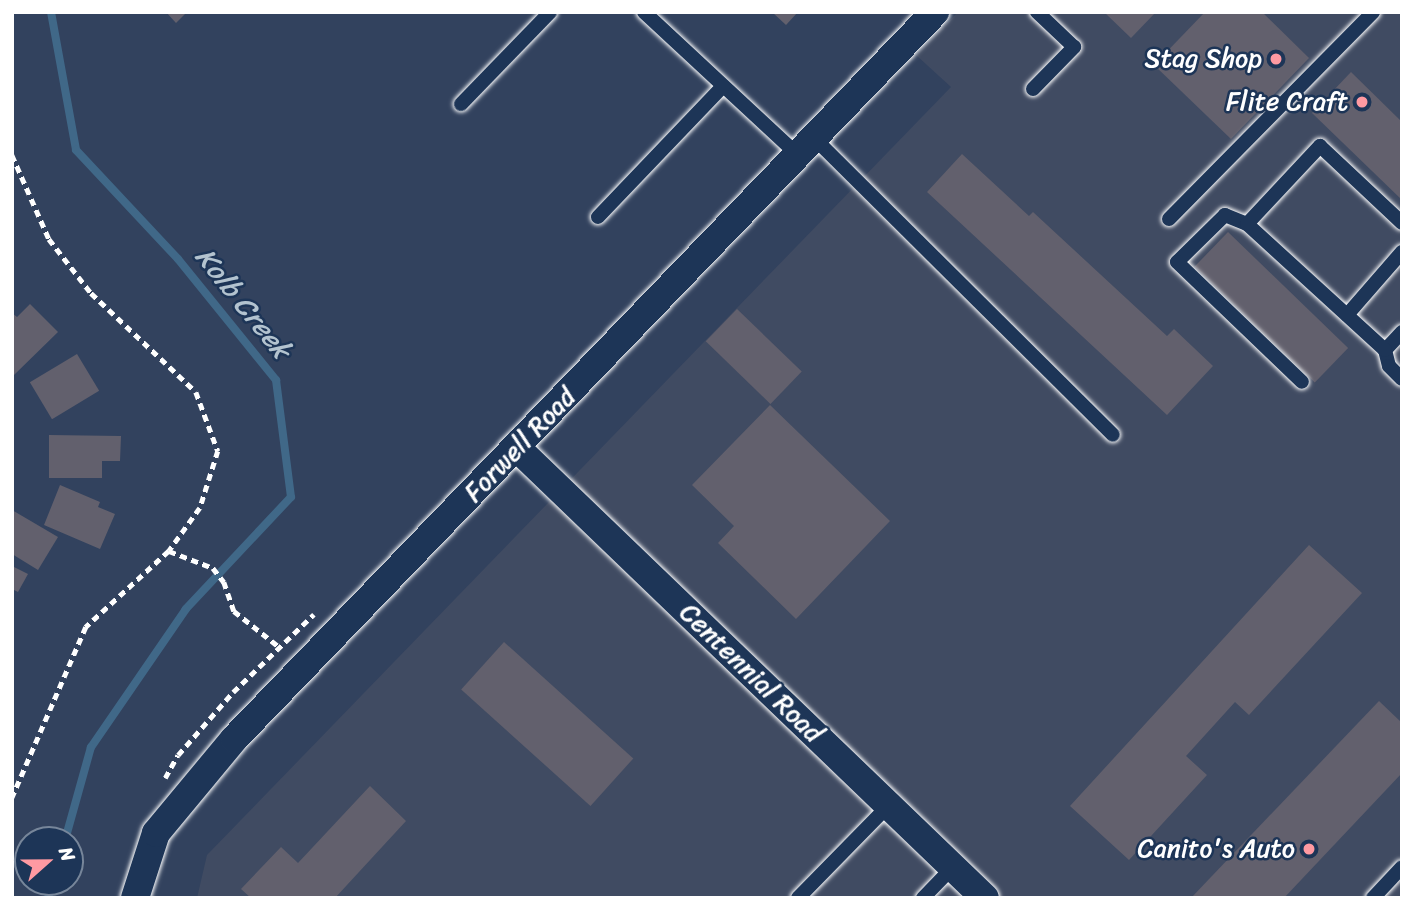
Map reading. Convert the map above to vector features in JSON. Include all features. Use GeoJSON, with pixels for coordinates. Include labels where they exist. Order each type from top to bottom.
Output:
{"type":"FeatureCollection","features":[{"type":"Feature","properties":{"kind":"street","name":"Forwell Road"},"geometry":{"type":"LineString","coordinates":[[135,898],[156,833],[233,739],[517,448],[935,12]]}},
{"type":"Feature","properties":{"kind":"street","name":"Centennial Road"},"geometry":{"type":"LineString","coordinates":[[517,448],[985,898]]}},
{"type":"Feature","properties":{"kind":"lane"},"geometry":{"type":"LineString","coordinates":[[461,104],[550,12]]}},
{"type":"Feature","properties":{"kind":"lane"},"geometry":{"type":"LineString","coordinates":[[644,12],[723,86],[806,147],[1113,435]]}},
{"type":"Feature","properties":{"kind":"lane"},"geometry":{"type":"LineString","coordinates":[[1033,89],[1074,47],[1037,12]]}},
{"type":"Feature","properties":{"kind":"lane"},"geometry":{"type":"LineString","coordinates":[[1169,219],[1373,12]]}},
{"type":"Feature","properties":{"kind":"lane"},"geometry":{"type":"LineString","coordinates":[[597,217],[723,86]]}},
{"type":"Feature","properties":{"kind":"lane"},"geometry":{"type":"LineString","coordinates":[[1247,225],[1320,146],[1402,223]]}},
{"type":"Feature","properties":{"kind":"lane"},"geometry":{"type":"LineString","coordinates":[[1302,382],[1177,262],[1225,215],[1247,225],[1385,349],[1389,366],[1402,379]]}},
{"type":"Feature","properties":{"kind":"lane"},"geometry":{"type":"LineString","coordinates":[[1347,316],[1402,252]]}},
{"type":"Feature","properties":{"kind":"lane"},"geometry":{"type":"LineString","coordinates":[[1385,349],[1402,332]]}},
{"type":"Feature","properties":{"kind":"lane"},"geometry":{"type":"LineString","coordinates":[[798,898],[889,805]]}},
{"type":"Feature","properties":{"kind":"lane"},"geometry":{"type":"LineString","coordinates":[[923,898],[953,867]]}},
{"type":"Feature","properties":{"kind":"lane"},"geometry":{"type":"LineString","coordinates":[[1373,898],[1402,867]]}},
{"type":"Feature","properties":{"kind":"path"},"geometry":{"type":"LineString","coordinates":[[12,155],[49,239],[91,293],[196,392],[218,451],[200,508],[169,551],[86,627],[12,798]]}},
{"type":"Feature","properties":{"kind":"path"},"geometry":{"type":"LineString","coordinates":[[169,551],[214,568],[224,582],[234,611],[278,646]]}},
{"type":"Feature","properties":{"kind":"shaded area"},"geometry":{"type":"Polygon","coordinates":[[[958,12],[1402,12],[1402,898],[197,898],[207,855],[951,87],[916,55],[958,12]]]}},
{"type":"Feature","properties":{"kind":"building"},"geometry":{"type":"Polygon","coordinates":[[[166,12],[187,12],[176,23],[166,12]]]}},
{"type":"Feature","properties":{"kind":"building"},"geometry":{"type":"Polygon","coordinates":[[[772,12],[798,12],[786,25],[772,12]]]}},
{"type":"Feature","properties":{"kind":"building"},"geometry":{"type":"Polygon","coordinates":[[[1104,12],[1156,12],[1131,38],[1104,12]]]}},
{"type":"Feature","properties":{"kind":"building"},"geometry":{"type":"Polygon","coordinates":[[[1205,12],[1262,12],[1309,58],[1231,139],[1154,65],[1205,12]]]}},
{"type":"Feature","properties":{"kind":"building"},"geometry":{"type":"Polygon","coordinates":[[[1351,72],[1402,122],[1402,200],[1312,113],[1351,72]]]}},
{"type":"Feature","properties":{"kind":"building"},"geometry":{"type":"Polygon","coordinates":[[[962,154],[1029,216],[1033,212],[1167,336],[1174,329],[1213,366],[1167,415],[927,192],[962,154]]]}},
{"type":"Feature","properties":{"kind":"building"},"geometry":{"type":"Polygon","coordinates":[[[1228,232],[1348,348],[1315,383],[1195,267],[1228,232]]]}},
{"type":"Feature","properties":{"kind":"building"},"geometry":{"type":"Polygon","coordinates":[[[30,304],[58,332],[14,375],[12,313],[17,317],[30,304]]]}},
{"type":"Feature","properties":{"kind":"building"},"geometry":{"type":"Polygon","coordinates":[[[737,309],[802,372],[770,404],[706,341],[737,309]]]}},
{"type":"Feature","properties":{"kind":"building"},"geometry":{"type":"Polygon","coordinates":[[[77,354],[99,391],[52,419],[30,382],[77,354]]]}},
{"type":"Feature","properties":{"kind":"building"},"geometry":{"type":"Polygon","coordinates":[[[770,405],[890,521],[796,619],[718,543],[734,526],[692,485],[770,405]]]}},
{"type":"Feature","properties":{"kind":"building"},"geometry":{"type":"Polygon","coordinates":[[[49,435],[121,436],[120,461],[102,461],[102,478],[49,478],[49,435]]]}},
{"type":"Feature","properties":{"kind":"building"},"geometry":{"type":"Polygon","coordinates":[[[60,485],[100,502],[98,507],[115,514],[100,549],[44,525],[60,485]]]}},
{"type":"Feature","properties":{"kind":"building"},"geometry":{"type":"Polygon","coordinates":[[[12,510],[58,537],[38,570],[12,554],[12,510]]]}},
{"type":"Feature","properties":{"kind":"building"},"geometry":{"type":"Polygon","coordinates":[[[1309,545],[1362,593],[1249,715],[1235,702],[1186,756],[1207,775],[1129,860],[1070,806],[1309,545]]]}},
{"type":"Feature","properties":{"kind":"building"},"geometry":{"type":"Polygon","coordinates":[[[12,566],[28,574],[18,592],[12,589],[12,566]]]}},
{"type":"Feature","properties":{"kind":"building"},"geometry":{"type":"Polygon","coordinates":[[[504,642],[633,758],[590,806],[461,690],[504,642]]]}},
{"type":"Feature","properties":{"kind":"building"},"geometry":{"type":"Polygon","coordinates":[[[1379,701],[1402,723],[1402,773],[1284,898],[1191,898],[1379,701]]]}},
{"type":"Feature","properties":{"kind":"building"},"geometry":{"type":"Polygon","coordinates":[[[370,786],[406,821],[335,898],[251,898],[241,889],[281,847],[298,863],[370,786]]]}},
{"type":"Feature","properties":{"kind":"waterway","name":"Kolb Creek"},"geometry":{"type":"LineString","coordinates":[[51,12],[76,150],[178,259],[276,380],[291,497],[186,609],[91,747],[69,826]]}},
{"type":"Feature","properties":{"kind":"place","name":"Stag Shop"},"geometry":{"type":"Point","coordinates":[1276,59]}},
{"type":"Feature","properties":{"kind":"place","name":"Flite Craft"},"geometry":{"type":"Point","coordinates":[1362,102]}},
{"type":"Feature","properties":{"kind":"place","name":"Canito's Auto"},"geometry":{"type":"Point","coordinates":[1309,849]}}]}
